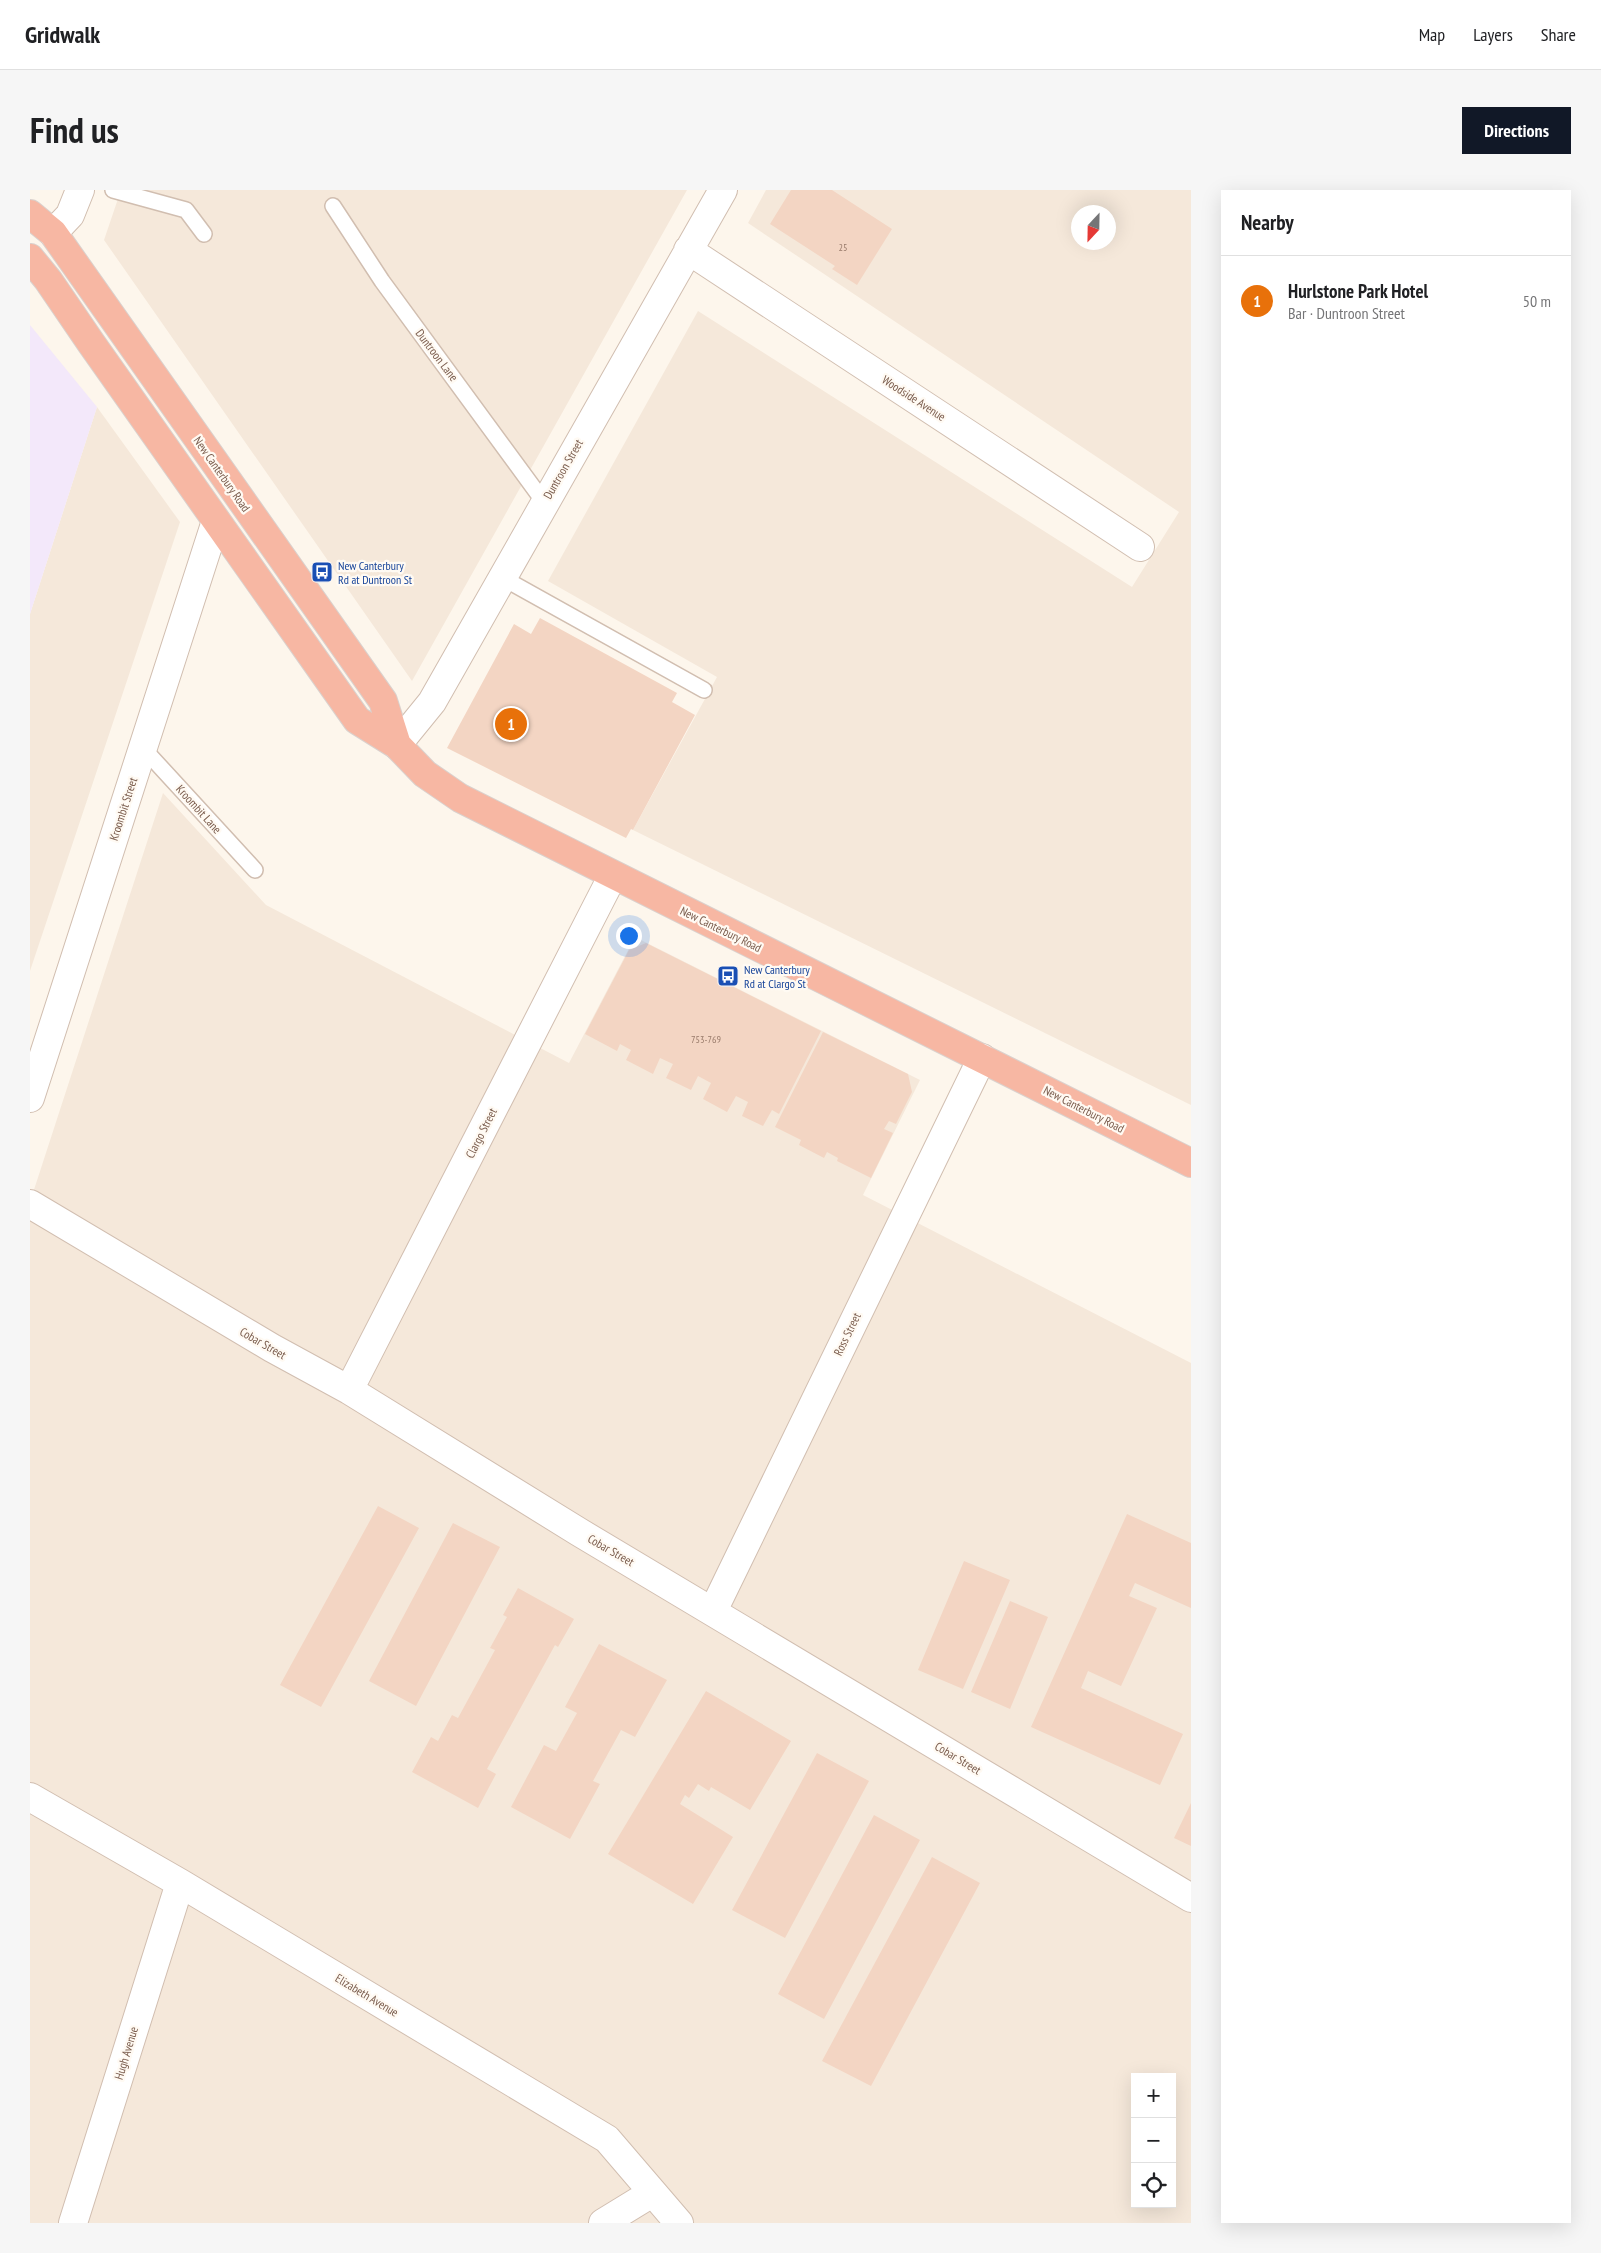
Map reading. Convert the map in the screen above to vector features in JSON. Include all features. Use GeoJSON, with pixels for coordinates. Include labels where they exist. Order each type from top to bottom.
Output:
{"type":"FeatureCollection","features":[{"type":"Feature","properties":{"kind":"highway","name":"New Canterbury Road"},"geometry":{"type":"LineString","coordinates":[[30,214],[53,234],[383,701],[397,744]]}},
{"type":"Feature","properties":{"kind":"highway","name":"New Canterbury Road"},"geometry":{"type":"LineString","coordinates":[[30,258],[48,280],[357,720],[397,744],[425,774],[460,798],[1191,1163]]}},
{"type":"Feature","properties":{"kind":"street"},"geometry":{"type":"LineString","coordinates":[[53,234],[70,215],[80,190]]}},
{"type":"Feature","properties":{"kind":"street","name":"Duntroon Street"},"geometry":{"type":"LineString","coordinates":[[397,744],[429,707],[501,577],[723,190]]}},
{"type":"Feature","properties":{"kind":"street","name":"Woodside Avenue"},"geometry":{"type":"LineString","coordinates":[[688,250],[1140,547]]}},
{"type":"Feature","properties":{"kind":"street","name":"Kroombit Street"},"geometry":{"type":"LineString","coordinates":[[30,1098],[216,521]]}},
{"type":"Feature","properties":{"kind":"street","name":"Clargo Street"},"geometry":{"type":"LineString","coordinates":[[349,1390],[613,875]]}},
{"type":"Feature","properties":{"kind":"street","name":"Ross Street"},"geometry":{"type":"LineString","coordinates":[[713,1611],[982,1058]]}},
{"type":"Feature","properties":{"kind":"street","name":"Cobar Street"},"geometry":{"type":"LineString","coordinates":[[30,1204],[272,1348],[349,1390],[580,1532],[1191,1898]]}},
{"type":"Feature","properties":{"kind":"street","name":"Elizabeth Avenue"},"geometry":{"type":"LineString","coordinates":[[30,1797],[180,1883],[606,2139],[679,2223]]}},
{"type":"Feature","properties":{"kind":"street","name":"Hugh Avenue"},"geometry":{"type":"LineString","coordinates":[[73,2223],[180,1883]]}},
{"type":"Feature","properties":{"kind":"street"},"geometry":{"type":"LineString","coordinates":[[603,2223],[652,2193]]}},
{"type":"Feature","properties":{"kind":"lane"},"geometry":{"type":"LineString","coordinates":[[113,190],[186,210],[204,234]]}},
{"type":"Feature","properties":{"kind":"lane","name":"Duntroon Lane"},"geometry":{"type":"LineString","coordinates":[[332,206],[382,281],[544,502]]}},
{"type":"Feature","properties":{"kind":"lane"},"geometry":{"type":"LineString","coordinates":[[501,577],[704,690]]}},
{"type":"Feature","properties":{"kind":"lane","name":"Kroombit Lane"},"geometry":{"type":"LineString","coordinates":[[143,748],[255,870]]}},
{"type":"Feature","properties":{"kind":"shaded area"},"geometry":{"type":"Polygon","coordinates":[[[121,190],[687,190],[412,681],[104,240],[121,190]]]}},
{"type":"Feature","properties":{"kind":"shaded area"},"geometry":{"type":"Polygon","coordinates":[[[766,190],[1191,190],[1191,1105],[633,830],[717,677],[548,581],[698,311],[1132,587],[1179,512],[748,223],[766,190]]]}},
{"type":"Feature","properties":{"kind":"shaded area"},"geometry":{"type":"Polygon","coordinates":[[[30,325],[97,407],[30,614],[30,325]]]}},
{"type":"Feature","properties":{"kind":"shaded area"},"geometry":{"type":"Polygon","coordinates":[[[97,407],[180,522],[30,971],[30,614],[97,407]]]}},
{"type":"Feature","properties":{"kind":"shaded area"},"geometry":{"type":"Polygon","coordinates":[[[163,793],[266,905],[569,1063],[635,937],[920,1080],[863,1195],[1191,1363],[1191,2223],[30,2223],[30,1202],[163,793]]]}},
{"type":"Feature","properties":{"kind":"building"},"geometry":{"type":"Polygon","coordinates":[[[791,190],[832,190],[892,229],[857,285],[832,269],[835,266],[770,224],[791,190]]]}},
{"type":"Feature","properties":{"kind":"building"},"geometry":{"type":"Polygon","coordinates":[[[540,618],[677,693],[672,702],[695,715],[633,830],[631,829],[626,838],[447,748],[514,624],[531,634],[540,618]]]}},
{"type":"Feature","properties":{"kind":"building"},"geometry":{"type":"Polygon","coordinates":[[[646,943],[821,1031],[779,1114],[772,1110],[763,1126],[742,1116],[748,1102],[736,1096],[727,1112],[703,1099],[711,1083],[698,1076],[691,1090],[666,1078],[673,1064],[660,1058],[653,1074],[626,1060],[631,1050],[620,1044],[617,1051],[585,1034],[629,950],[646,943]]]}},
{"type":"Feature","properties":{"kind":"building"},"geometry":{"type":"Polygon","coordinates":[[[823,1032],[908,1074],[912,1092],[896,1124],[889,1121],[884,1129],[893,1133],[871,1178],[837,1161],[838,1158],[827,1152],[824,1158],[799,1145],[801,1140],[775,1127],[823,1032]]]}},
{"type":"Feature","properties":{"kind":"building"},"geometry":{"type":"Polygon","coordinates":[[[378,1506],[419,1528],[321,1707],[280,1685],[378,1506]]]}},
{"type":"Feature","properties":{"kind":"building"},"geometry":{"type":"Polygon","coordinates":[[[1127,1514],[1191,1543],[1191,1608],[1135,1583],[1129,1596],[1157,1608],[1121,1686],[1088,1671],[1081,1688],[1183,1734],[1160,1785],[1031,1727],[1127,1514]]]}},
{"type":"Feature","properties":{"kind":"building"},"geometry":{"type":"Polygon","coordinates":[[[453,1523],[500,1547],[416,1706],[369,1681],[453,1523]]]}},
{"type":"Feature","properties":{"kind":"building"},"geometry":{"type":"Polygon","coordinates":[[[964,1561],[1010,1580],[963,1689],[918,1670],[964,1561]]]}},
{"type":"Feature","properties":{"kind":"building"},"geometry":{"type":"Polygon","coordinates":[[[518,1588],[574,1619],[558,1647],[555,1645],[487,1769],[496,1774],[478,1808],[412,1772],[431,1737],[438,1741],[452,1715],[458,1718],[495,1650],[490,1648],[507,1617],[503,1615],[518,1588]]]}},
{"type":"Feature","properties":{"kind":"building"},"geometry":{"type":"Polygon","coordinates":[[[1010,1601],[1048,1617],[1010,1709],[971,1692],[1010,1601]]]}},
{"type":"Feature","properties":{"kind":"building"},"geometry":{"type":"Polygon","coordinates":[[[599,1644],[667,1680],[635,1737],[621,1730],[593,1781],[600,1784],[570,1839],[511,1807],[544,1745],[556,1751],[577,1713],[565,1707],[599,1644]]]}},
{"type":"Feature","properties":{"kind":"building"},"geometry":{"type":"Polygon","coordinates":[[[706,1691],[791,1741],[750,1810],[711,1787],[709,1791],[698,1784],[689,1798],[685,1795],[680,1804],[733,1837],[693,1904],[608,1854],[706,1691]]]}},
{"type":"Feature","properties":{"kind":"building"},"geometry":{"type":"Polygon","coordinates":[[[817,1753],[869,1781],[785,1938],[732,1910],[817,1753]]]}},
{"type":"Feature","properties":{"kind":"building"},"geometry":{"type":"Polygon","coordinates":[[[1191,1803],[1191,1846],[1174,1838],[1191,1803]]]}},
{"type":"Feature","properties":{"kind":"building"},"geometry":{"type":"Polygon","coordinates":[[[874,1815],[920,1840],[824,2019],[778,1994],[874,1815]]]}},
{"type":"Feature","properties":{"kind":"building"},"geometry":{"type":"Polygon","coordinates":[[[932,1857],[980,1883],[871,2086],[822,2061],[932,1857]]]}},
{"type":"Feature","properties":{"kind":"place","name":"New Canterbury Rd at Duntroon St"},"geometry":{"type":"Point","coordinates":[322,572]}},
{"type":"Feature","properties":{"kind":"place","name":"Hurlstone Park Hotel"},"geometry":{"type":"Point","coordinates":[511,724]}},
{"type":"Feature","properties":{"kind":"place","name":"New Canterbury Rd at Clargo St"},"geometry":{"type":"Point","coordinates":[728,976]}}]}
